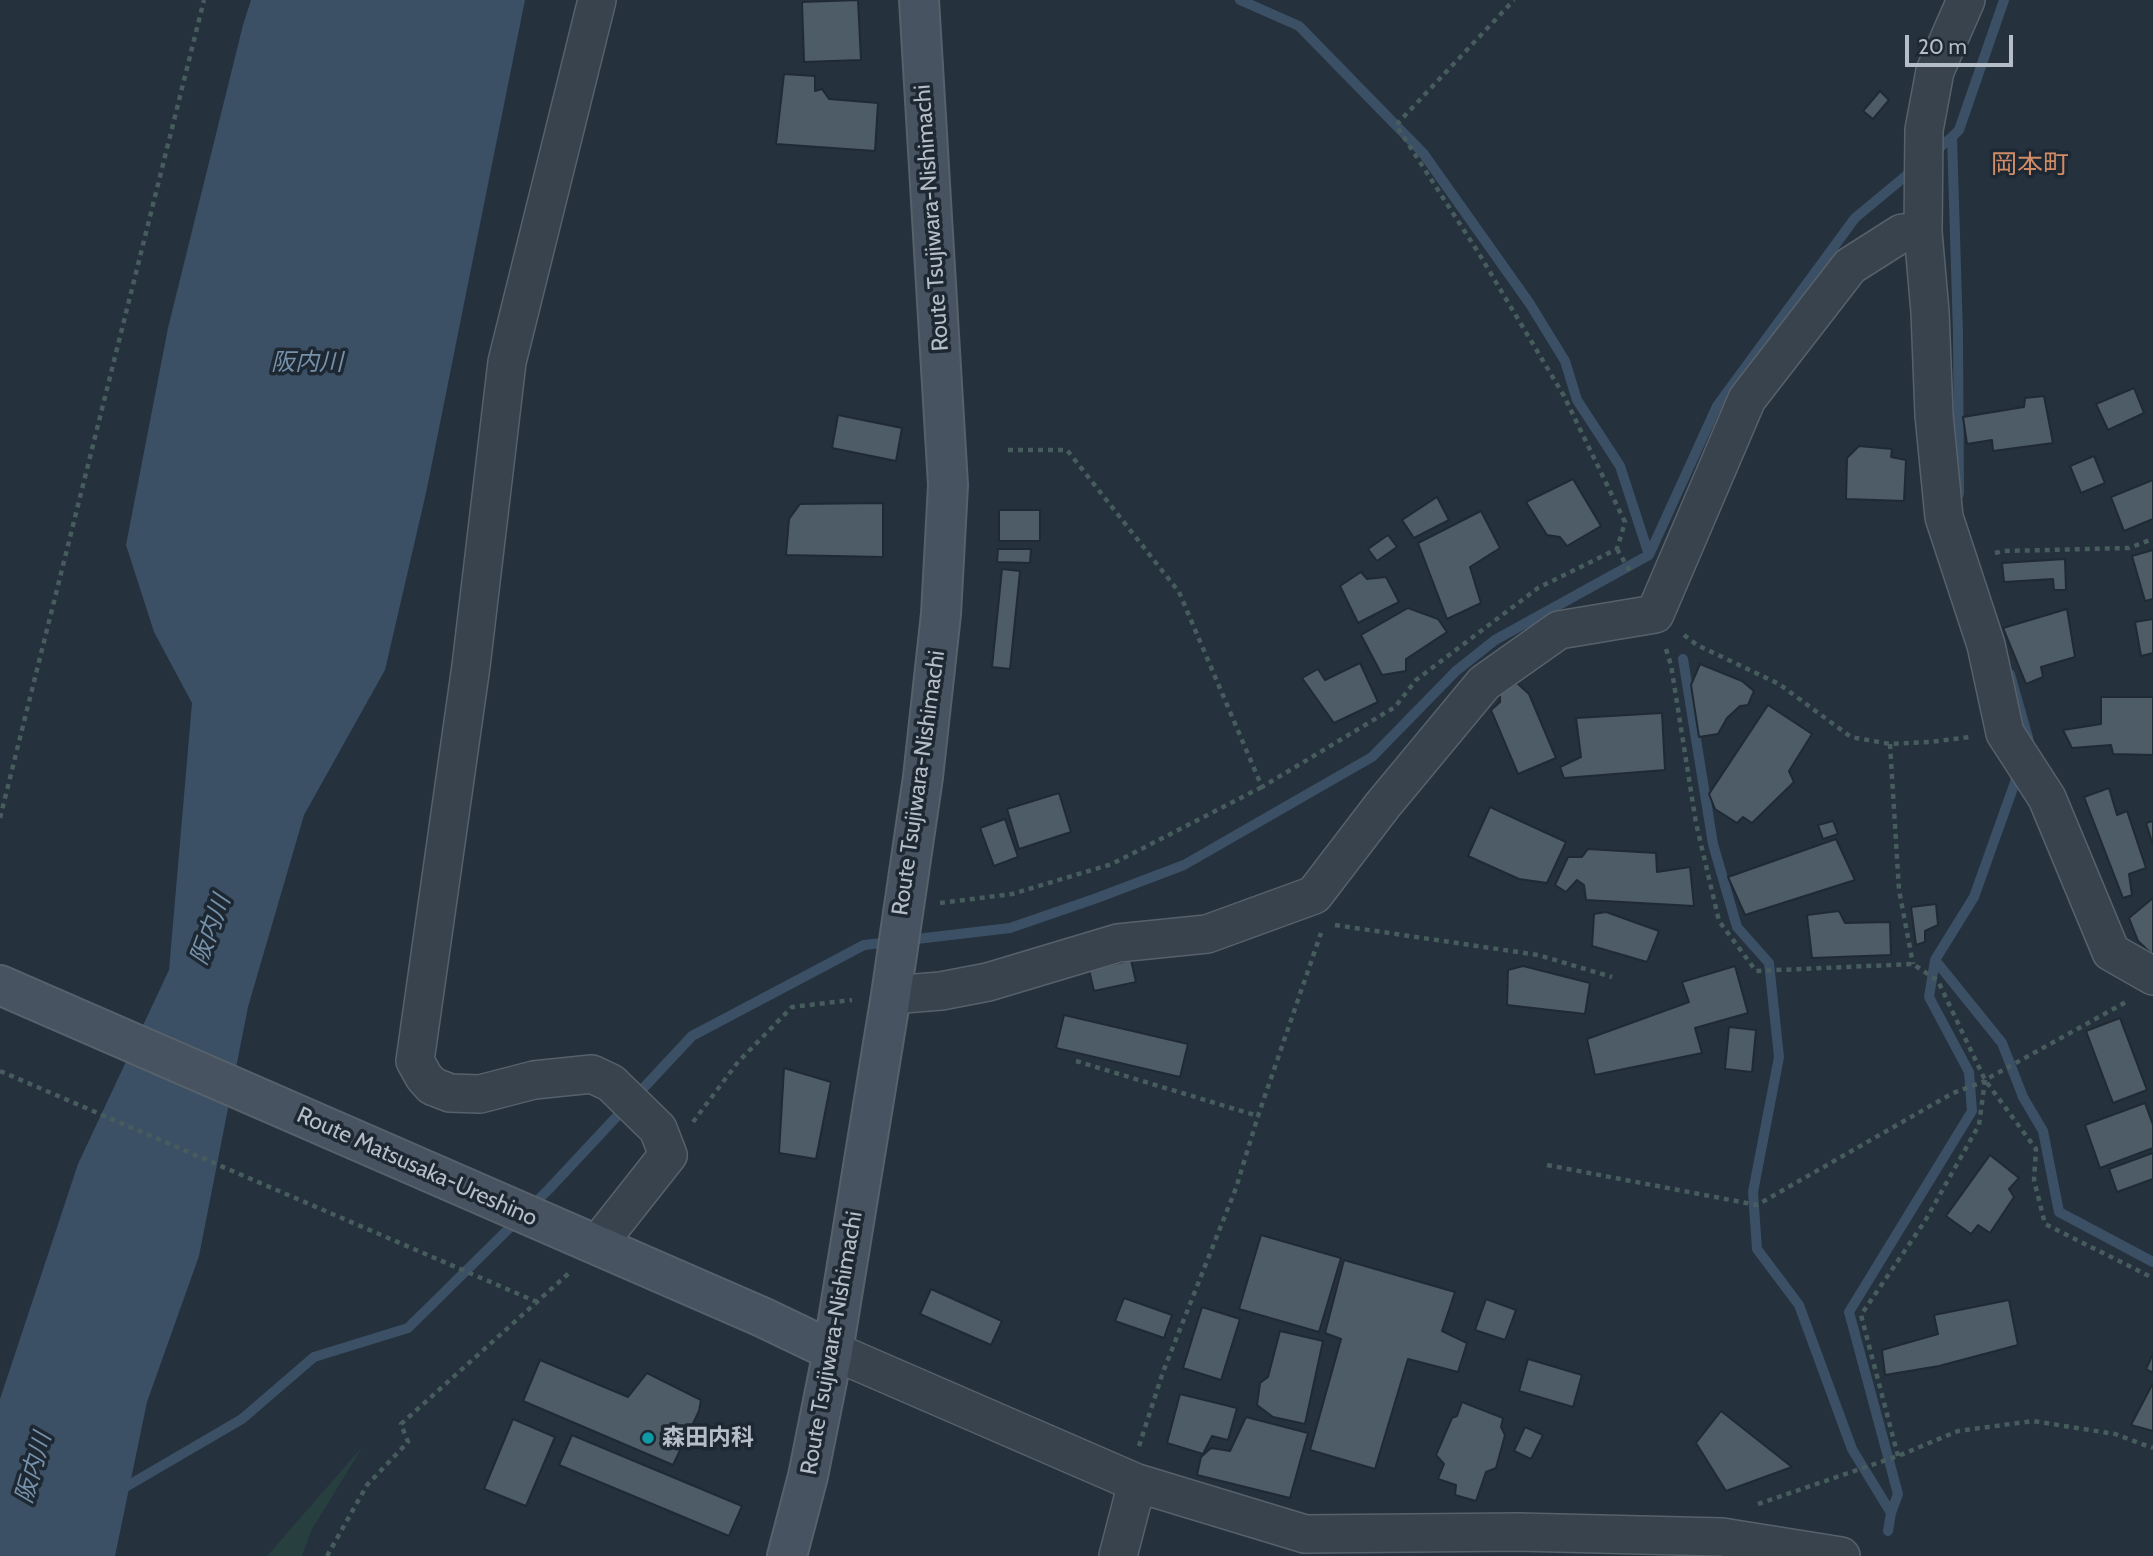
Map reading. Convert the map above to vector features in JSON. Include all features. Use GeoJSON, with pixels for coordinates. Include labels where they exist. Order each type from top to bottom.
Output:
{"type":"FeatureCollection","features":[{"type":"Feature","properties":{"kind":"main road","name":"Route Tsujiwara-Nishimachi"},"geometry":{"type":"LineString","coordinates":[[787,1556],[808,1476],[833,1351],[891,995],[934,691],[948,485],[919,0]]}},
{"type":"Feature","properties":{"kind":"main road","name":"Route Matsusaka-Ureshino"},"geometry":{"type":"LineString","coordinates":[[0,985],[762,1317],[833,1351]]}},
{"type":"Feature","properties":{"kind":"street"},"geometry":{"type":"LineString","coordinates":[[597,0],[507,362],[471,666],[415,1061],[432,1086],[450,1093],[480,1094],[534,1080],[592,1074],[611,1083],[663,1142],[597,1245]]}},
{"type":"Feature","properties":{"kind":"street"},"geometry":{"type":"LineString","coordinates":[[1966,0],[1935,71],[1924,130],[1924,221],[1934,415],[1944,517],[1986,645],[2006,735],[2047,798],[2111,952],[2141,989]]}},
{"type":"Feature","properties":{"kind":"street"},"geometry":{"type":"LineString","coordinates":[[891,995],[941,991],[988,982],[1118,943],[1207,934],[1314,895],[1374,816],[1484,683],[1559,631],[1646,599],[1747,399],[1850,266],[1924,221]]}},
{"type":"Feature","properties":{"kind":"street"},"geometry":{"type":"LineString","coordinates":[[833,1351],[1129,1480],[1305,1534],[1518,1532],[1722,1537],[1842,1556]]}},
{"type":"Feature","properties":{"kind":"street"},"geometry":{"type":"LineString","coordinates":[[1118,1556],[1129,1480]]}},
{"type":"Feature","properties":{"kind":"path"},"geometry":{"type":"LineString","coordinates":[[0,818],[204,0]]}},
{"type":"Feature","properties":{"kind":"path"},"geometry":{"type":"LineString","coordinates":[[1514,0],[1396,125],[1478,252],[1564,396],[1625,522],[1618,550],[1646,599],[1671,665],[1696,823],[1719,920],[1756,971],[1913,964],[1938,981],[1986,1080],[2036,1149],[2034,1180],[2045,1223],[2153,1278]]}},
{"type":"Feature","properties":{"kind":"path"},"geometry":{"type":"LineString","coordinates":[[1008,450],[1067,450],[1179,592],[1262,787]]}},
{"type":"Feature","properties":{"kind":"path"},"geometry":{"type":"LineString","coordinates":[[1999,552],[2129,548],[2153,538]]}},
{"type":"Feature","properties":{"kind":"path"},"geometry":{"type":"LineString","coordinates":[[902,908],[1012,894],[1112,864],[1262,787],[1395,707],[1416,680],[1538,588],[1618,550]]}},
{"type":"Feature","properties":{"kind":"path"},"geometry":{"type":"LineString","coordinates":[[1646,599],[1697,645],[1779,684],[1851,737],[1890,744],[2006,735]]}},
{"type":"Feature","properties":{"kind":"path"},"geometry":{"type":"LineString","coordinates":[[1890,744],[1899,890],[1913,964]]}},
{"type":"Feature","properties":{"kind":"path"},"geometry":{"type":"LineString","coordinates":[[1129,1480],[1163,1372],[1236,1188],[1324,923],[1538,955],[1612,977]]}},
{"type":"Feature","properties":{"kind":"path"},"geometry":{"type":"LineString","coordinates":[[1547,1166],[1757,1205],[1954,1093],[1986,1080],[2141,989]]}},
{"type":"Feature","properties":{"kind":"path"},"geometry":{"type":"LineString","coordinates":[[663,1142],[792,1007],[891,995]]}},
{"type":"Feature","properties":{"kind":"path"},"geometry":{"type":"LineString","coordinates":[[1076,1061],[1258,1116]]}},
{"type":"Feature","properties":{"kind":"path"},"geometry":{"type":"LineString","coordinates":[[0,1071],[537,1302]]}},
{"type":"Feature","properties":{"kind":"path"},"geometry":{"type":"LineString","coordinates":[[1897,1457],[1861,1315],[1925,1221],[1979,1125],[1986,1080]]}},
{"type":"Feature","properties":{"kind":"path"},"geometry":{"type":"LineString","coordinates":[[327,1556],[367,1485],[408,1442],[401,1424],[597,1245]]}},
{"type":"Feature","properties":{"kind":"path"},"geometry":{"type":"LineString","coordinates":[[1722,1537],[1727,1515],[1897,1457],[1958,1431],[2033,1421],[2115,1434],[2153,1448]]}},
{"type":"Feature","properties":{"kind":"green space"},"geometry":{"type":"Polygon","coordinates":[[[363,1446],[311,1531],[302,1556],[267,1556],[363,1446]]]}},
{"type":"Feature","properties":{"kind":"water","name":"阪内川"},"geometry":{"type":"Polygon","coordinates":[[[251,0],[525,0],[426,493],[385,670],[304,815],[248,1007],[199,1256],[147,1402],[115,1556],[0,1556],[0,1399],[78,1164],[169,970],[192,703],[154,632],[126,545],[168,328],[251,0]]]}},
{"type":"Feature","properties":{"kind":"building"},"geometry":{"type":"Polygon","coordinates":[[[858,0],[861,60],[804,62],[802,2],[858,0]]]}},
{"type":"Feature","properties":{"kind":"building"},"geometry":{"type":"Polygon","coordinates":[[[784,74],[815,76],[815,91],[822,89],[829,99],[878,103],[875,151],[776,144],[784,74]]]}},
{"type":"Feature","properties":{"kind":"building"},"geometry":{"type":"Polygon","coordinates":[[[1880,91],[1889,100],[1873,119],[1863,111],[1880,91]]]}},
{"type":"Feature","properties":{"kind":"building"},"geometry":{"type":"Polygon","coordinates":[[[2134,388],[2144,413],[2108,430],[2096,404],[2134,388]]]}},
{"type":"Feature","properties":{"kind":"building"},"geometry":{"type":"Polygon","coordinates":[[[2044,396],[2053,443],[1993,451],[1992,440],[1967,444],[1963,417],[2024,407],[2025,398],[2044,396]]]}},
{"type":"Feature","properties":{"kind":"building"},"geometry":{"type":"Polygon","coordinates":[[[838,415],[902,428],[896,461],[832,448],[838,415]]]}},
{"type":"Feature","properties":{"kind":"building"},"geometry":{"type":"Polygon","coordinates":[[[1859,446],[1892,449],[1891,457],[1906,460],[1904,501],[1846,499],[1847,458],[1859,446]]]}},
{"type":"Feature","properties":{"kind":"building"},"geometry":{"type":"Polygon","coordinates":[[[2094,456],[2105,483],[2081,493],[2070,466],[2094,456]]]}},
{"type":"Feature","properties":{"kind":"building"},"geometry":{"type":"Polygon","coordinates":[[[1573,479],[1601,526],[1567,546],[1560,537],[1547,535],[1526,502],[1573,479]]]}},
{"type":"Feature","properties":{"kind":"building"},"geometry":{"type":"Polygon","coordinates":[[[2153,480],[2153,519],[2124,531],[2111,497],[2153,480]]]}},
{"type":"Feature","properties":{"kind":"building"},"geometry":{"type":"Polygon","coordinates":[[[1437,497],[1449,520],[1414,538],[1402,520],[1437,497]]]}},
{"type":"Feature","properties":{"kind":"building"},"geometry":{"type":"Polygon","coordinates":[[[883,503],[883,557],[786,555],[789,519],[800,504],[883,503]]]}},
{"type":"Feature","properties":{"kind":"building"},"geometry":{"type":"Polygon","coordinates":[[[999,510],[1040,510],[1040,541],[999,541],[999,510]]]}},
{"type":"Feature","properties":{"kind":"building"},"geometry":{"type":"Polygon","coordinates":[[[1481,511],[1500,548],[1470,567],[1481,603],[1447,619],[1418,543],[1481,511]]]}},
{"type":"Feature","properties":{"kind":"building"},"geometry":{"type":"Polygon","coordinates":[[[1388,535],[1397,547],[1377,561],[1368,549],[1388,535]]]}},
{"type":"Feature","properties":{"kind":"building"},"geometry":{"type":"Polygon","coordinates":[[[998,549],[1031,549],[1030,563],[997,562],[998,549]]]}},
{"type":"Feature","properties":{"kind":"building"},"geometry":{"type":"Polygon","coordinates":[[[2153,550],[2153,599],[2145,601],[2132,556],[2153,550]]]}},
{"type":"Feature","properties":{"kind":"building"},"geometry":{"type":"Polygon","coordinates":[[[2065,559],[2066,590],[2054,590],[2053,579],[2004,582],[2002,563],[2065,559]]]}},
{"type":"Feature","properties":{"kind":"building"},"geometry":{"type":"Polygon","coordinates":[[[1002,569],[1020,571],[1010,669],[992,667],[1002,569]]]}},
{"type":"Feature","properties":{"kind":"building"},"geometry":{"type":"Polygon","coordinates":[[[1361,572],[1367,579],[1386,577],[1399,602],[1358,623],[1340,586],[1361,572]]]}},
{"type":"Feature","properties":{"kind":"building"},"geometry":{"type":"Polygon","coordinates":[[[1408,608],[1438,619],[1447,632],[1406,659],[1406,671],[1382,675],[1361,635],[1408,608]]]}},
{"type":"Feature","properties":{"kind":"building"},"geometry":{"type":"Polygon","coordinates":[[[2067,609],[2075,657],[2041,667],[2043,677],[2026,684],[2003,628],[2067,609]]]}},
{"type":"Feature","properties":{"kind":"building"},"geometry":{"type":"Polygon","coordinates":[[[2153,619],[2153,653],[2141,656],[2135,622],[2153,619]]]}},
{"type":"Feature","properties":{"kind":"building"},"geometry":{"type":"Polygon","coordinates":[[[1360,663],[1378,702],[1334,723],[1302,678],[1318,669],[1325,680],[1360,663]]]}},
{"type":"Feature","properties":{"kind":"building"},"geometry":{"type":"Polygon","coordinates":[[[1700,664],[1742,681],[1754,691],[1748,705],[1740,706],[1727,718],[1718,734],[1699,737],[1691,685],[1700,664]]]}},
{"type":"Feature","properties":{"kind":"building"},"geometry":{"type":"Polygon","coordinates":[[[1517,683],[1529,694],[1556,758],[1518,774],[1491,710],[1500,702],[1500,690],[1517,683]]]}},
{"type":"Feature","properties":{"kind":"building"},"geometry":{"type":"Polygon","coordinates":[[[2101,697],[2153,697],[2153,755],[2113,754],[2111,745],[2072,748],[2063,730],[2101,724],[2101,697]]]}},
{"type":"Feature","properties":{"kind":"building"},"geometry":{"type":"Polygon","coordinates":[[[1768,705],[1812,734],[1789,771],[1794,782],[1752,823],[1743,817],[1737,823],[1715,809],[1709,794],[1768,705]]]}},
{"type":"Feature","properties":{"kind":"building"},"geometry":{"type":"Polygon","coordinates":[[[1662,713],[1665,770],[1564,778],[1560,767],[1581,757],[1576,718],[1662,713]]]}},
{"type":"Feature","properties":{"kind":"building"},"geometry":{"type":"Polygon","coordinates":[[[2109,788],[2117,815],[2127,811],[2146,868],[2129,874],[2132,895],[2123,898],[2084,797],[2109,788]]]}},
{"type":"Feature","properties":{"kind":"building"},"geometry":{"type":"Polygon","coordinates":[[[1059,793],[1071,832],[1019,849],[1007,809],[1059,793]]]}},
{"type":"Feature","properties":{"kind":"building"},"geometry":{"type":"Polygon","coordinates":[[[1490,807],[1566,842],[1547,883],[1519,879],[1468,856],[1490,807]]]}},
{"type":"Feature","properties":{"kind":"building"},"geometry":{"type":"Polygon","coordinates":[[[1005,819],[1018,857],[994,866],[980,828],[1005,819]]]}},
{"type":"Feature","properties":{"kind":"building"},"geometry":{"type":"Polygon","coordinates":[[[1833,821],[1838,834],[1823,839],[1818,825],[1833,821]]]}},
{"type":"Feature","properties":{"kind":"building"},"geometry":{"type":"Polygon","coordinates":[[[2153,821],[2153,845],[2146,823],[2153,821]]]}},
{"type":"Feature","properties":{"kind":"building"},"geometry":{"type":"Polygon","coordinates":[[[1836,839],[1855,880],[1745,915],[1728,877],[1836,839]]]}},
{"type":"Feature","properties":{"kind":"building"},"geometry":{"type":"Polygon","coordinates":[[[1588,849],[1656,853],[1657,872],[1690,867],[1694,906],[1586,900],[1584,885],[1577,880],[1566,892],[1555,885],[1568,857],[1582,857],[1588,849]]]}},
{"type":"Feature","properties":{"kind":"building"},"geometry":{"type":"Polygon","coordinates":[[[2153,898],[2153,955],[2138,941],[2129,918],[2153,898]]]}},
{"type":"Feature","properties":{"kind":"building"},"geometry":{"type":"Polygon","coordinates":[[[1936,904],[1938,925],[1925,931],[1925,942],[1916,945],[1911,907],[1936,904]]]}},
{"type":"Feature","properties":{"kind":"building"},"geometry":{"type":"Polygon","coordinates":[[[1839,911],[1845,923],[1890,922],[1891,955],[1812,958],[1807,915],[1839,911]]]}},
{"type":"Feature","properties":{"kind":"building"},"geometry":{"type":"Polygon","coordinates":[[[1606,912],[1659,931],[1647,962],[1592,946],[1594,914],[1606,912]]]}},
{"type":"Feature","properties":{"kind":"building"},"geometry":{"type":"Polygon","coordinates":[[[1131,960],[1136,982],[1094,991],[1089,970],[1131,960]]]}},
{"type":"Feature","properties":{"kind":"building"},"geometry":{"type":"Polygon","coordinates":[[[1523,966],[1590,983],[1585,1014],[1507,1005],[1508,970],[1523,966]]]}},
{"type":"Feature","properties":{"kind":"building"},"geometry":{"type":"Polygon","coordinates":[[[1735,966],[1748,1013],[1695,1028],[1702,1053],[1595,1075],[1587,1039],[1689,1002],[1682,982],[1735,966]]]}},
{"type":"Feature","properties":{"kind":"building"},"geometry":{"type":"Polygon","coordinates":[[[1064,1015],[1188,1044],[1180,1077],[1056,1048],[1064,1015]]]}},
{"type":"Feature","properties":{"kind":"building"},"geometry":{"type":"Polygon","coordinates":[[[2120,1018],[2147,1090],[2113,1103],[2086,1031],[2120,1018]]]}},
{"type":"Feature","properties":{"kind":"building"},"geometry":{"type":"Polygon","coordinates":[[[1729,1027],[1756,1030],[1752,1072],[1725,1069],[1729,1027]]]}},
{"type":"Feature","properties":{"kind":"building"},"geometry":{"type":"Polygon","coordinates":[[[784,1068],[831,1082],[816,1159],[779,1153],[784,1068]]]}},
{"type":"Feature","properties":{"kind":"building"},"geometry":{"type":"Polygon","coordinates":[[[2145,1103],[2153,1125],[2153,1148],[2100,1168],[2085,1125],[2145,1103]]]}},
{"type":"Feature","properties":{"kind":"building"},"geometry":{"type":"Polygon","coordinates":[[[2153,1153],[2153,1179],[2117,1192],[2109,1169],[2153,1153]]]}},
{"type":"Feature","properties":{"kind":"building"},"geometry":{"type":"Polygon","coordinates":[[[1990,1155],[2019,1178],[2009,1189],[2014,1197],[1990,1233],[1978,1225],[1971,1234],[1946,1216],[1990,1155]]]}},
{"type":"Feature","properties":{"kind":"building"},"geometry":{"type":"Polygon","coordinates":[[[1261,1235],[1341,1258],[1319,1332],[1239,1309],[1261,1235]]]}},
{"type":"Feature","properties":{"kind":"building"},"geometry":{"type":"Polygon","coordinates":[[[1344,1260],[1455,1292],[1442,1331],[1467,1343],[1458,1372],[1408,1359],[1375,1469],[1310,1450],[1341,1339],[1325,1333],[1344,1260]]]}},
{"type":"Feature","properties":{"kind":"building"},"geometry":{"type":"Polygon","coordinates":[[[931,1289],[1002,1321],[991,1345],[920,1314],[931,1289]]]}},
{"type":"Feature","properties":{"kind":"building"},"geometry":{"type":"Polygon","coordinates":[[[1124,1298],[1172,1315],[1164,1338],[1115,1321],[1124,1298]]]}},
{"type":"Feature","properties":{"kind":"building"},"geometry":{"type":"Polygon","coordinates":[[[1486,1299],[1516,1310],[1505,1340],[1475,1330],[1486,1299]]]}},
{"type":"Feature","properties":{"kind":"building"},"geometry":{"type":"Polygon","coordinates":[[[2009,1300],[2018,1345],[1939,1366],[1885,1375],[1882,1350],[1938,1334],[1934,1315],[2009,1300]]]}},
{"type":"Feature","properties":{"kind":"building"},"geometry":{"type":"Polygon","coordinates":[[[1202,1307],[1240,1319],[1221,1380],[1183,1368],[1202,1307]]]}},
{"type":"Feature","properties":{"kind":"building"},"geometry":{"type":"Polygon","coordinates":[[[1280,1331],[1323,1341],[1305,1424],[1273,1417],[1257,1405],[1260,1383],[1268,1377],[1280,1331]]]}},
{"type":"Feature","properties":{"kind":"building"},"geometry":{"type":"Polygon","coordinates":[[[2153,1354],[2153,1373],[2146,1369],[2153,1354]]]}},
{"type":"Feature","properties":{"kind":"building"},"geometry":{"type":"Polygon","coordinates":[[[1528,1359],[1582,1375],[1573,1407],[1519,1391],[1528,1359]]]}},
{"type":"Feature","properties":{"kind":"building","name":"森田内科"},"geometry":{"type":"Polygon","coordinates":[[[540,1360],[628,1397],[647,1373],[701,1400],[699,1411],[673,1465],[523,1401],[540,1360]]]}},
{"type":"Feature","properties":{"kind":"building"},"geometry":{"type":"Polygon","coordinates":[[[2153,1383],[2153,1431],[2131,1425],[2153,1383]]]}},
{"type":"Feature","properties":{"kind":"building"},"geometry":{"type":"Polygon","coordinates":[[[1180,1394],[1237,1408],[1228,1440],[1212,1436],[1203,1454],[1167,1443],[1180,1394]]]}},
{"type":"Feature","properties":{"kind":"building"},"geometry":{"type":"Polygon","coordinates":[[[1462,1402],[1503,1418],[1501,1427],[1505,1435],[1496,1468],[1486,1472],[1476,1501],[1455,1495],[1456,1485],[1438,1479],[1444,1464],[1436,1455],[1462,1402]]]}},
{"type":"Feature","properties":{"kind":"building"},"geometry":{"type":"Polygon","coordinates":[[[1721,1411],[1792,1467],[1726,1491],[1696,1443],[1721,1411]]]}},
{"type":"Feature","properties":{"kind":"building"},"geometry":{"type":"Polygon","coordinates":[[[1246,1417],[1308,1433],[1290,1498],[1197,1475],[1201,1457],[1211,1448],[1230,1451],[1246,1417]]]}},
{"type":"Feature","properties":{"kind":"building"},"geometry":{"type":"Polygon","coordinates":[[[513,1419],[555,1437],[526,1506],[484,1489],[513,1419]]]}},
{"type":"Feature","properties":{"kind":"building"},"geometry":{"type":"Polygon","coordinates":[[[1525,1427],[1543,1435],[1531,1459],[1514,1451],[1525,1427]]]}},
{"type":"Feature","properties":{"kind":"building"},"geometry":{"type":"Polygon","coordinates":[[[572,1435],[742,1506],[729,1536],[559,1465],[572,1435]]]}},
{"type":"Feature","properties":{"kind":"waterway"},"geometry":{"type":"LineString","coordinates":[[1240,0],[1299,26],[1423,153],[1530,304],[1565,361],[1577,400],[1620,466],[1649,555]]}},
{"type":"Feature","properties":{"kind":"waterway"},"geometry":{"type":"LineString","coordinates":[[1959,494],[1958,334],[1952,137],[1959,130],[2004,0]]}},
{"type":"Feature","properties":{"kind":"waterway"},"geometry":{"type":"LineString","coordinates":[[1932,154],[1952,137]]}},
{"type":"Feature","properties":{"kind":"waterway"},"geometry":{"type":"LineString","coordinates":[[908,940],[1010,928],[1184,865],[1372,757],[1456,671],[1495,640],[1649,555],[1717,406],[1855,218],[1914,169]]}},
{"type":"Feature","properties":{"kind":"waterway"},"geometry":{"type":"LineString","coordinates":[[1683,659],[1713,844],[1737,927],[1769,963],[1779,1057],[1753,1192],[1757,1249],[1799,1305],[1852,1449],[1891,1513],[1888,1531]]}},
{"type":"Feature","properties":{"kind":"waterway"},"geometry":{"type":"LineString","coordinates":[[2010,674],[2029,741],[2028,746]]}},
{"type":"Feature","properties":{"kind":"waterway"},"geometry":{"type":"LineString","coordinates":[[2019,771],[1974,897],[1935,960],[2002,1043],[2023,1097],[2043,1131],[2059,1212],[2153,1262]]}},
{"type":"Feature","properties":{"kind":"waterway"},"geometry":{"type":"LineString","coordinates":[[117,1492],[242,1419],[314,1357],[408,1328],[549,1189],[692,1036],[864,945],[892,942]]}},
{"type":"Feature","properties":{"kind":"waterway"},"geometry":{"type":"LineString","coordinates":[[1891,1513],[1898,1494],[1849,1312],[1972,1111],[1969,1072],[1929,997],[1935,960]]}},
{"type":"Feature","properties":{"kind":"place","name":"森田内科"},"geometry":{"type":"Point","coordinates":[648,1438]}},
{"type":"Feature","properties":{"kind":"district","name":"岡本町"},"geometry":{"type":"Point","coordinates":[2030,165]}}]}
